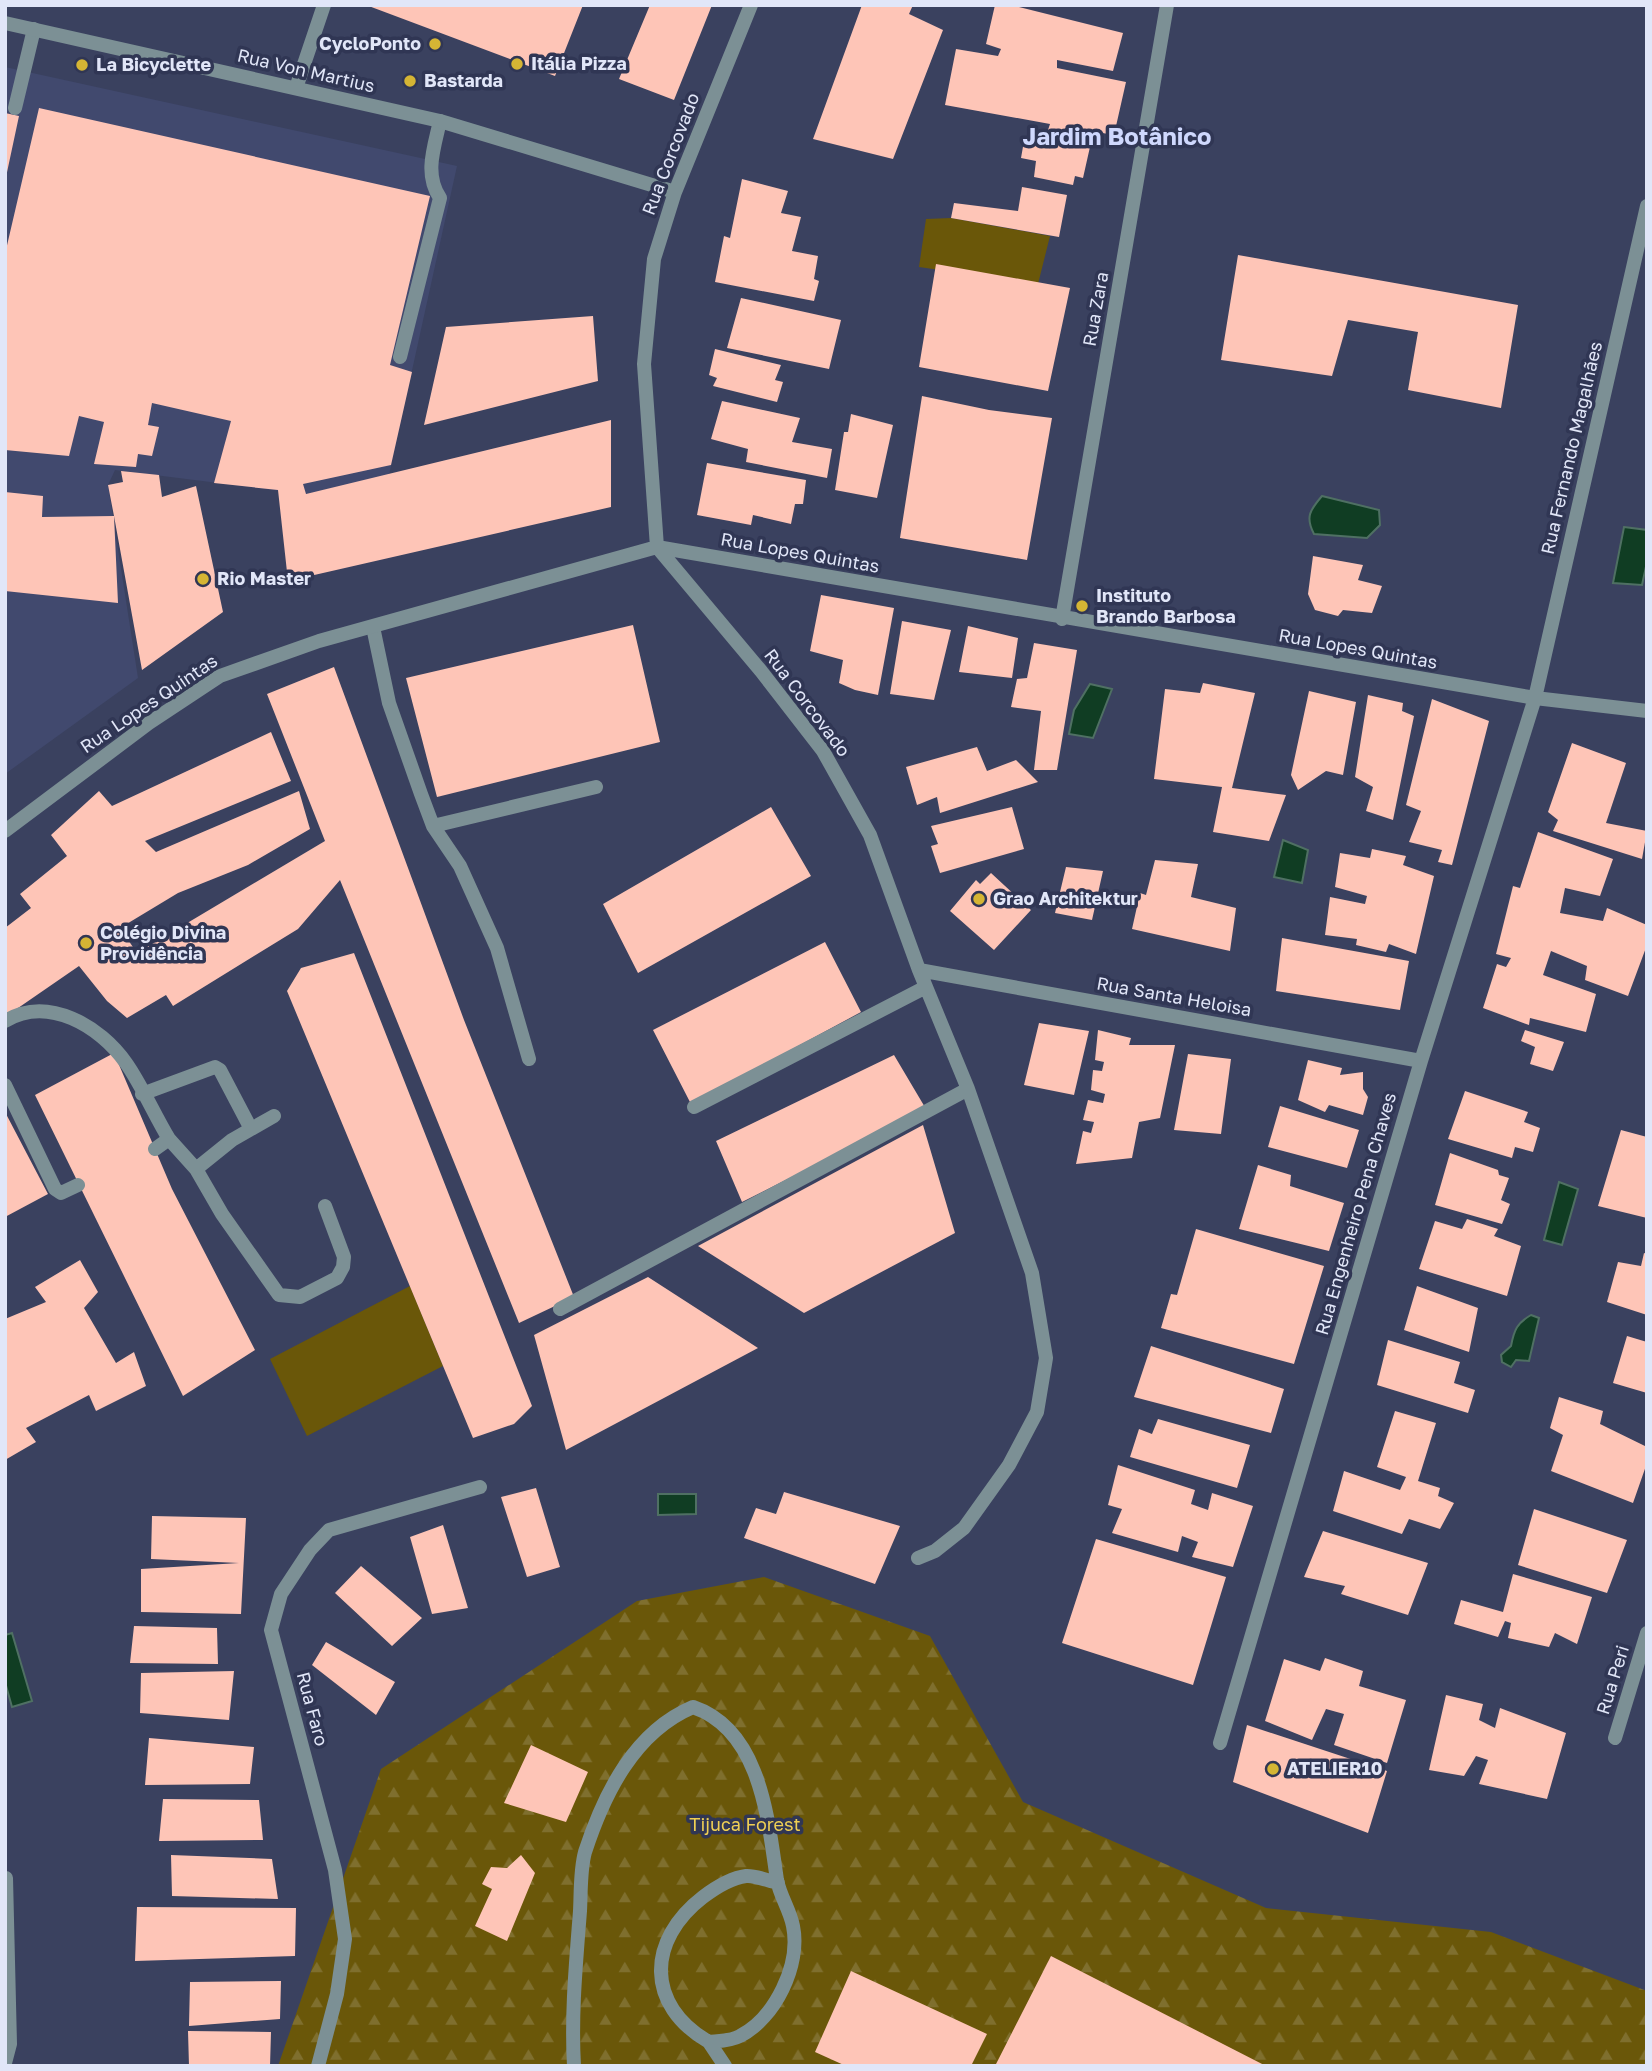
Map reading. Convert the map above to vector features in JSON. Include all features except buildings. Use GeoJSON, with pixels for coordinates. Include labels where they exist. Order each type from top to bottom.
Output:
{"type":"FeatureCollection","features":[{"type":"Feature","properties":{"kind":"street"},"geometry":{"type":"LineString","coordinates":[[296,88],[324,5]]}},
{"type":"Feature","properties":{"kind":"street","name":"Rua Corcovado"},"geometry":{"type":"LineString","coordinates":[[751,5],[675,192],[654,259],[644,364],[657,547],[761,671],[823,751],[870,835],[919,970],[968,1089],[1032,1273],[1046,1358],[1037,1412],[1009,1465],[964,1528],[935,1551],[918,1558]]}},
{"type":"Feature","properties":{"kind":"street","name":"Rua Zara"},"geometry":{"type":"LineString","coordinates":[[1062,619],[1167,5]]}},
{"type":"Feature","properties":{"kind":"street","name":"Rua Von Martius"},"geometry":{"type":"LineString","coordinates":[[5,23],[440,121],[675,192]]}},
{"type":"Feature","properties":{"kind":"street"},"geometry":{"type":"LineString","coordinates":[[15,108],[34,29]]}},
{"type":"Feature","properties":{"kind":"street"},"geometry":{"type":"LineString","coordinates":[[400,357],[440,198],[432,186],[431,159],[440,121]]}},
{"type":"Feature","properties":{"kind":"street","name":"Rua Fernando Magalhães"},"geometry":{"type":"LineString","coordinates":[[1535,698],[1647,206]]}},
{"type":"Feature","properties":{"kind":"street","name":"Rua Lopes Quintas"},"geometry":{"type":"LineString","coordinates":[[5,831],[149,723],[220,676],[319,641],[657,547],[1062,619],[1535,698],[1647,711]]}},
{"type":"Feature","properties":{"kind":"street"},"geometry":{"type":"LineString","coordinates":[[373,627],[389,703],[433,826],[460,866],[497,948],[529,1059]]}},
{"type":"Feature","properties":{"kind":"street","name":"Rua Engenheiro Pena Chaves"},"geometry":{"type":"LineString","coordinates":[[1220,1743],[1422,1061],[1535,698]]}},
{"type":"Feature","properties":{"kind":"street"},"geometry":{"type":"LineString","coordinates":[[433,826],[596,788]]}},
{"type":"Feature","properties":{"kind":"street","name":"Rua Santa Heloisa"},"geometry":{"type":"LineString","coordinates":[[919,970],[1422,1061]]}},
{"type":"Feature","properties":{"kind":"street"},"geometry":{"type":"LineString","coordinates":[[694,1107],[926,987]]}},
{"type":"Feature","properties":{"kind":"street"},"geometry":{"type":"LineString","coordinates":[[5,1021],[29,1010],[63,1014],[85,1025],[126,1063],[169,1139],[196,1169],[222,1214],[279,1295],[299,1297],[337,1278],[343,1267],[344,1257],[324,1206]]}},
{"type":"Feature","properties":{"kind":"street"},"geometry":{"type":"LineString","coordinates":[[142,1094],[215,1066],[251,1129]]}},
{"type":"Feature","properties":{"kind":"street"},"geometry":{"type":"LineString","coordinates":[[5,1084],[55,1189],[61,1193],[78,1185]]}},
{"type":"Feature","properties":{"kind":"street"},"geometry":{"type":"LineString","coordinates":[[560,1309],[968,1089]]}},
{"type":"Feature","properties":{"kind":"street"},"geometry":{"type":"LineString","coordinates":[[196,1169],[251,1129],[274,1116]]}},
{"type":"Feature","properties":{"kind":"street"},"geometry":{"type":"LineString","coordinates":[[155,1149],[169,1139]]}},
{"type":"Feature","properties":{"kind":"street","name":"Rua Faro"},"geometry":{"type":"LineString","coordinates":[[318,2066],[337,1994],[345,1940],[335,1870],[271,1630],[274,1618],[281,1594],[310,1550],[329,1531],[480,1487]]}},
{"type":"Feature","properties":{"kind":"street","name":"Rua Peri"},"geometry":{"type":"LineString","coordinates":[[1615,1738],[1647,1633]]}},
{"type":"Feature","properties":{"kind":"street"},"geometry":{"type":"LineString","coordinates":[[574,2066],[572,2017],[584,1855],[621,1769],[655,1729],[677,1713],[693,1707],[709,1713],[731,1732],[750,1762],[774,1839],[778,1883],[794,1928],[792,1960],[777,2000],[757,2026],[737,2038],[709,2042]]}},
{"type":"Feature","properties":{"kind":"street"},"geometry":{"type":"LineString","coordinates":[[726,2066],[709,2042],[682,2021],[670,2003],[659,1972],[665,1939],[684,1912],[718,1886],[748,1876],[778,1883]]}},
{"type":"Feature","properties":{"kind":"street"},"geometry":{"type":"LineString","coordinates":[[5,2063],[10,2043],[6,1878]]}},
{"type":"Feature","properties":{"kind":"shaded area"},"geometry":{"type":"Polygon","coordinates":[[[5,67],[457,166],[389,475],[306,494],[115,470],[108,485],[138,678],[5,774],[5,67]]]}},
{"type":"Feature","properties":{"kind":"shaded area"},"geometry":{"type":"Polygon","coordinates":[[[1322,496],[1379,510],[1380,525],[1367,538],[1314,534],[1309,518],[1314,505],[1322,496]]]}},
{"type":"Feature","properties":{"kind":"shaded area"},"geometry":{"type":"Polygon","coordinates":[[[1624,527],[1647,530],[1647,562],[1642,585],[1613,583],[1624,527]]]}},
{"type":"Feature","properties":{"kind":"shaded area"},"geometry":{"type":"Polygon","coordinates":[[[1090,684],[1112,689],[1093,738],[1069,734],[1074,710],[1090,684]]]}},
{"type":"Feature","properties":{"kind":"shaded area"},"geometry":{"type":"Polygon","coordinates":[[[1283,840],[1308,850],[1302,883],[1274,877],[1283,840]]]}},
{"type":"Feature","properties":{"kind":"shaded area"},"geometry":{"type":"Polygon","coordinates":[[[1559,1182],[1578,1189],[1562,1245],[1544,1240],[1559,1182]]]}},
{"type":"Feature","properties":{"kind":"shaded area"},"geometry":{"type":"Polygon","coordinates":[[[1531,1315],[1539,1318],[1529,1361],[1516,1360],[1511,1367],[1502,1362],[1501,1355],[1511,1346],[1519,1324],[1531,1315]]]}},
{"type":"Feature","properties":{"kind":"shaded area"},"geometry":{"type":"Polygon","coordinates":[[[658,1494],[696,1494],[696,1514],[658,1515],[658,1494]]]}},
{"type":"Feature","properties":{"kind":"shaded area"},"geometry":{"type":"Polygon","coordinates":[[[12,1633],[32,1701],[12,1707],[5,1682],[5,1635],[12,1633]]]}},
{"type":"Feature","properties":{"kind":"green space"},"geometry":{"type":"Polygon","coordinates":[[[951,218],[1050,236],[1038,284],[919,267],[926,219],[951,218]]]}},
{"type":"Feature","properties":{"kind":"green space"},"geometry":{"type":"Polygon","coordinates":[[[410,1286],[443,1366],[307,1436],[270,1359],[410,1286]]]}},
{"type":"Feature","properties":{"kind":"green space","name":"Tijuca Forest"},"geometry":{"type":"Polygon","coordinates":[[[764,1577],[930,1636],[1023,1802],[1266,1908],[1491,1932],[1647,1991],[1647,2066],[278,2066],[381,1769],[637,1601],[764,1577]]]}},
{"type":"Feature","properties":{"kind":"place","name":"CycloPonto"},"geometry":{"type":"Point","coordinates":[435,44]}},
{"type":"Feature","properties":{"kind":"place","name":"Itália Pizza"},"geometry":{"type":"Point","coordinates":[517,64]}},
{"type":"Feature","properties":{"kind":"place","name":"La Bicyclette"},"geometry":{"type":"Point","coordinates":[82,65]}},
{"type":"Feature","properties":{"kind":"place","name":"Bastarda"},"geometry":{"type":"Point","coordinates":[410,81]}},
{"type":"Feature","properties":{"kind":"place","name":"Rio Master"},"geometry":{"type":"Point","coordinates":[203,579]}},
{"type":"Feature","properties":{"kind":"place","name":"Instituto Brando Barbosa"},"geometry":{"type":"Point","coordinates":[1082,606]}},
{"type":"Feature","properties":{"kind":"place","name":"Grao Architektur"},"geometry":{"type":"Point","coordinates":[979,899]}},
{"type":"Feature","properties":{"kind":"place","name":"Colégio Divina Providência"},"geometry":{"type":"Point","coordinates":[86,943]}},
{"type":"Feature","properties":{"kind":"place","name":"ATELIER10"},"geometry":{"type":"Point","coordinates":[1273,1769]}},
{"type":"Feature","properties":{"kind":"district","name":"Jardim Botânico"},"geometry":{"type":"Point","coordinates":[1117,137]}}]}
